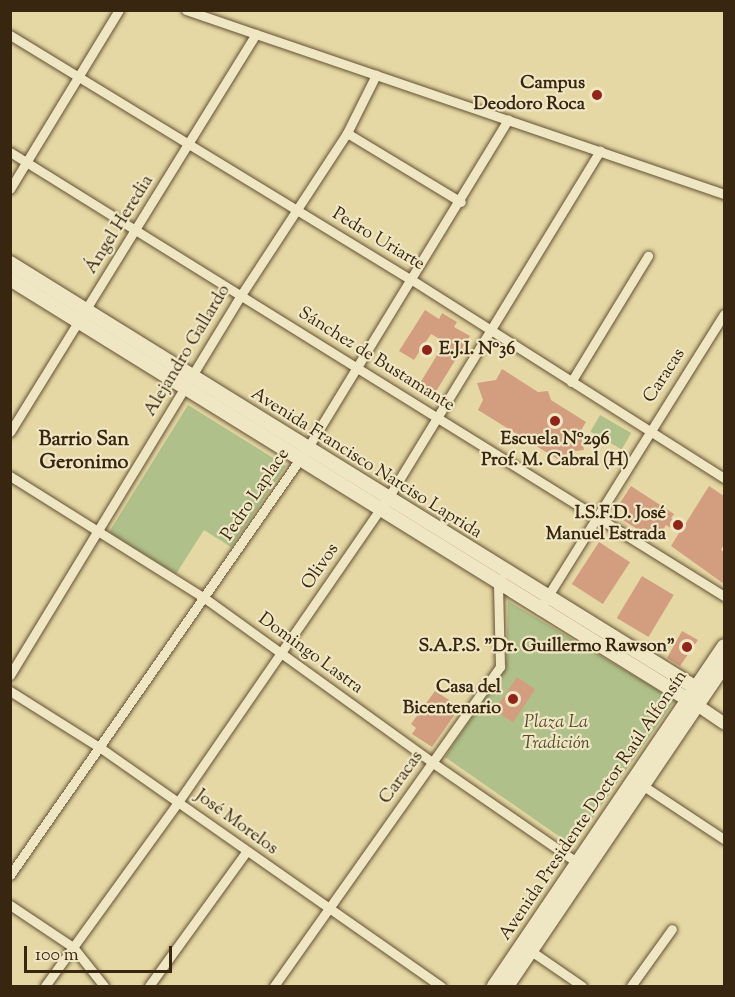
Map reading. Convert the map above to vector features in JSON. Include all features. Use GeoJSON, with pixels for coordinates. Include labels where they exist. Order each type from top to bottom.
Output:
{"type":"FeatureCollection","features":[{"type":"Feature","properties":{"kind":"main road","name":"Avenida Francisco Narciso Laprida"},"geometry":{"type":"LineString","coordinates":[[10,263],[82,316]]}},
{"type":"Feature","properties":{"kind":"main road","name":"Avenida Francisco Narciso Laprida"},"geometry":{"type":"LineString","coordinates":[[10,279],[82,316],[384,504],[506,572],[696,696]]}},
{"type":"Feature","properties":{"kind":"main road","name":"Avenida Francisco Narciso Laprida"},"geometry":{"type":"LineString","coordinates":[[384,504],[498,585],[696,696]]}},
{"type":"Feature","properties":{"kind":"main road","name":"Avenida Presidente Doctor Raúl Alfonsín"},"geometry":{"type":"LineString","coordinates":[[494,987],[638,782],[696,696],[724,646]]}},
{"type":"Feature","properties":{"kind":"main road","name":"Avenida Presidente Doctor Raúl Alfonsín"},"geometry":{"type":"LineString","coordinates":[[696,696],[724,666]]}},
{"type":"Feature","properties":{"kind":"main road","name":"Avenida Presidente Doctor Raúl Alfonsín"},"geometry":{"type":"LineString","coordinates":[[507,987],[531,951],[581,865]]}},
{"type":"Feature","properties":{"kind":"street"},"geometry":{"type":"LineString","coordinates":[[10,189],[119,10]]}},
{"type":"Feature","properties":{"kind":"street"},"geometry":{"type":"LineString","coordinates":[[186,10],[724,194]]}},
{"type":"Feature","properties":{"kind":"street","name":"Ángel Heredia"},"geometry":{"type":"LineString","coordinates":[[10,432],[190,145],[256,34]]}},
{"type":"Feature","properties":{"kind":"street","name":"Pedro Uriarte"},"geometry":{"type":"LineString","coordinates":[[10,35],[412,280],[724,478]]}},
{"type":"Feature","properties":{"kind":"street","name":"Alejandro Gallardo"},"geometry":{"type":"LineString","coordinates":[[10,675],[241,295],[347,133],[376,75]]}},
{"type":"Feature","properties":{"kind":"street","name":"Pedro Laplace"},"geometry":{"type":"LineString","coordinates":[[10,875],[102,749],[304,454],[461,202],[508,120]]}},
{"type":"Feature","properties":{"kind":"street"},"geometry":{"type":"LineString","coordinates":[[347,133],[461,202]]}},
{"type":"Feature","properties":{"kind":"street","name":"Olivos"},"geometry":{"type":"LineString","coordinates":[[45,987],[282,654],[384,504],[493,332],[600,151]]}},
{"type":"Feature","properties":{"kind":"street","name":"Sánchez de Bustamante"},"geometry":{"type":"LineString","coordinates":[[10,152],[597,514],[724,596]]}},
{"type":"Feature","properties":{"kind":"street"},"geometry":{"type":"LineString","coordinates":[[572,382],[648,256]]}},
{"type":"Feature","properties":{"kind":"street","name":"Caracas"},"geometry":{"type":"LineString","coordinates":[[539,610],[724,314]]}},
{"type":"Feature","properties":{"kind":"street","name":"Domingo Lastra"},"geometry":{"type":"LineString","coordinates":[[10,476],[206,599],[433,764],[581,865]]}},
{"type":"Feature","properties":{"kind":"street"},"geometry":{"type":"LineString","coordinates":[[498,585],[506,572]]}},
{"type":"Feature","properties":{"kind":"street","name":"Caracas"},"geometry":{"type":"LineString","coordinates":[[274,987],[500,667],[498,585]]}},
{"type":"Feature","properties":{"kind":"street","name":"José Morelos"},"geometry":{"type":"LineString","coordinates":[[10,691],[102,749],[441,987]]}},
{"type":"Feature","properties":{"kind":"street"},"geometry":{"type":"LineString","coordinates":[[696,696],[724,723]]}},
{"type":"Feature","properties":{"kind":"street"},"geometry":{"type":"LineString","coordinates":[[638,782],[724,839]]}},
{"type":"Feature","properties":{"kind":"street"},"geometry":{"type":"LineString","coordinates":[[149,987],[246,852]]}},
{"type":"Feature","properties":{"kind":"street"},"geometry":{"type":"LineString","coordinates":[[10,905],[73,947],[104,987]]}},
{"type":"Feature","properties":{"kind":"street"},"geometry":{"type":"LineString","coordinates":[[631,987],[672,929]]}},
{"type":"Feature","properties":{"kind":"street"},"geometry":{"type":"LineString","coordinates":[[531,951],[582,987]]}},
{"type":"Feature","properties":{"kind":"green space"},"geometry":{"type":"Polygon","coordinates":[[[188,405],[286,466],[231,547],[204,530],[176,574],[109,532],[188,405]]]}},
{"type":"Feature","properties":{"kind":"green space"},"geometry":{"type":"Polygon","coordinates":[[[600,415],[631,433],[622,449],[590,431],[600,415]]]}},
{"type":"Feature","properties":{"kind":"green space","name":"Plaza La Tradición"},"geometry":{"type":"Polygon","coordinates":[[[508,601],[675,700],[573,846],[445,757],[506,667],[508,601]]]}},
{"type":"Feature","properties":{"kind":"building"},"geometry":{"type":"Polygon","coordinates":[[[425,310],[439,319],[442,313],[457,322],[454,327],[470,336],[432,398],[417,388],[445,342],[431,334],[414,360],[399,351],[425,310]]]}},
{"type":"Feature","properties":{"kind":"building","name":"Escuela Nº296 Prof. M. Cabral (H)"},"geometry":{"type":"Polygon","coordinates":[[[502,369],[538,392],[548,391],[551,400],[586,422],[580,432],[584,450],[568,452],[562,462],[478,410],[483,400],[477,383],[496,380],[502,369]]]}},
{"type":"Feature","properties":{"kind":"building","name":"I.S.F.D. José Manuel Estrada"},"geometry":{"type":"Polygon","coordinates":[[[631,486],[674,514],[671,518],[684,526],[709,486],[724,496],[724,544],[721,550],[724,552],[724,584],[671,546],[679,533],[666,525],[656,541],[623,520],[628,512],[618,506],[631,486]]]}},
{"type":"Feature","properties":{"kind":"building"},"geometry":{"type":"Polygon","coordinates":[[[599,542],[630,562],[603,604],[572,584],[599,542]]]}},
{"type":"Feature","properties":{"kind":"building"},"geometry":{"type":"Polygon","coordinates":[[[642,576],[674,595],[648,637],[617,618],[642,576]]]}},
{"type":"Feature","properties":{"kind":"building","name":"S.A.P.S. \"Dr. Guillermo Rawson\""},"geometry":{"type":"Polygon","coordinates":[[[682,631],[698,640],[680,666],[667,658],[682,631]]]}},
{"type":"Feature","properties":{"kind":"building"},"geometry":{"type":"Polygon","coordinates":[[[517,677],[535,689],[513,722],[495,710],[517,677]]]}},
{"type":"Feature","properties":{"kind":"building"},"geometry":{"type":"Polygon","coordinates":[[[435,691],[460,707],[432,747],[412,734],[416,728],[411,724],[435,691]]]}},
{"type":"Feature","properties":{"kind":"place","name":"Campus Deodoro Roca"},"geometry":{"type":"Point","coordinates":[597,95]}},
{"type":"Feature","properties":{"kind":"place","name":"E.J.I. Nº36"},"geometry":{"type":"Point","coordinates":[427,350]}},
{"type":"Feature","properties":{"kind":"place","name":"Escuela Nº296 Prof. M. Cabral (H)"},"geometry":{"type":"Point","coordinates":[555,421]}},
{"type":"Feature","properties":{"kind":"place","name":"I.S.F.D. José Manuel Estrada"},"geometry":{"type":"Point","coordinates":[678,525]}},
{"type":"Feature","properties":{"kind":"place","name":"S.A.P.S. \"Dr. Guillermo Rawson\""},"geometry":{"type":"Point","coordinates":[687,647]}},
{"type":"Feature","properties":{"kind":"place","name":"Casa del Bicentenario"},"geometry":{"type":"Point","coordinates":[513,699]}},
{"type":"Feature","properties":{"kind":"district","name":"Barrio San Geronimo"},"geometry":{"type":"Point","coordinates":[84,452]}}]}
